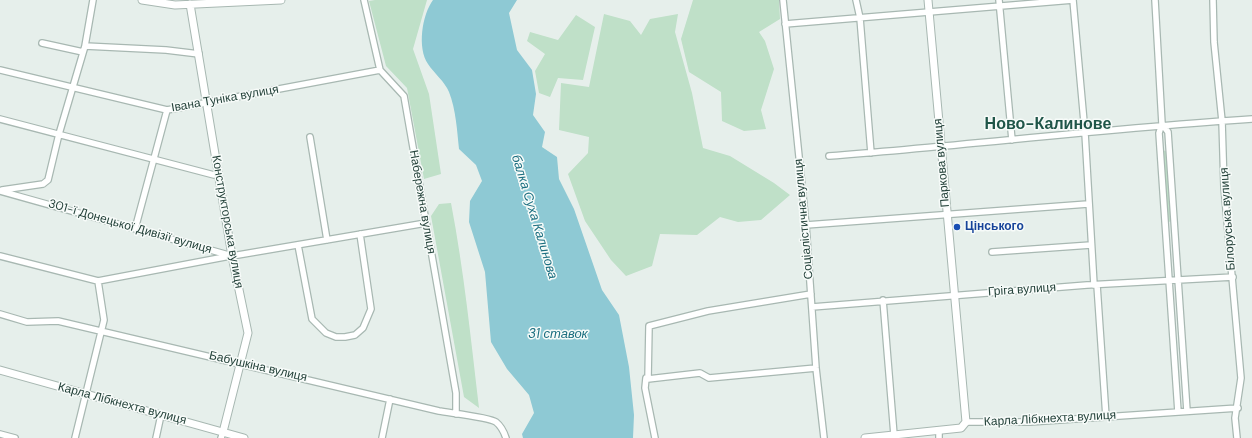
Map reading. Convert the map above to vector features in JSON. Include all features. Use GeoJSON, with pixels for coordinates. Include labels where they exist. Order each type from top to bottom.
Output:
{"type":"FeatureCollection","features":[{"type":"Feature","properties":{"kind":"street"},"geometry":{"type":"LineString","coordinates":[[0,191],[43,184],[48,180],[59,134],[85,46],[93,0]]}},
{"type":"Feature","properties":{"kind":"street"},"geometry":{"type":"LineString","coordinates":[[142,0],[190,4],[279,0]]}},
{"type":"Feature","properties":{"kind":"street","name":"Набережна вулиця"},"geometry":{"type":"LineString","coordinates":[[364,0],[380,70],[404,96],[456,393],[456,414]]}},
{"type":"Feature","properties":{"kind":"street","name":"Соціалістична вулиця"},"geometry":{"type":"LineString","coordinates":[[783,0],[806,225],[816,368],[824,438]]}},
{"type":"Feature","properties":{"kind":"street"},"geometry":{"type":"LineString","coordinates":[[856,0],[860,18],[871,153]]}},
{"type":"Feature","properties":{"kind":"street","name":"Паркова вулиця"},"geometry":{"type":"LineString","coordinates":[[928,0],[946,215],[955,295],[966,422]]}},
{"type":"Feature","properties":{"kind":"street"},"geometry":{"type":"LineString","coordinates":[[999,0],[1012,140]]}},
{"type":"Feature","properties":{"kind":"street"},"geometry":{"type":"LineString","coordinates":[[785,24],[1073,0],[1085,133],[1091,245],[1096,285],[1106,417]]}},
{"type":"Feature","properties":{"kind":"street"},"geometry":{"type":"LineString","coordinates":[[1155,0],[1162,124],[1159,133],[1178,412]]}},
{"type":"Feature","properties":{"kind":"street","name":"Білоруська вулиця"},"geometry":{"type":"LineString","coordinates":[[1213,0],[1214,42],[1222,121],[1224,187],[1241,378],[1238,408],[1235,418],[1237,438]]}},
{"type":"Feature","properties":{"kind":"street","name":"Конструкторська вулиця"},"geometry":{"type":"LineString","coordinates":[[190,4],[232,256],[248,333],[222,435]]}},
{"type":"Feature","properties":{"kind":"street"},"geometry":{"type":"LineString","coordinates":[[42,43],[83,52]]}},
{"type":"Feature","properties":{"kind":"street"},"geometry":{"type":"LineString","coordinates":[[85,46],[166,50],[199,54]]}},
{"type":"Feature","properties":{"kind":"street","name":"Івана Туніка вулиця"},"geometry":{"type":"LineString","coordinates":[[0,70],[73,86],[167,110],[380,70]]}},
{"type":"Feature","properties":{"kind":"street"},"geometry":{"type":"LineString","coordinates":[[135,229],[167,110]]}},
{"type":"Feature","properties":{"kind":"street"},"geometry":{"type":"LineString","coordinates":[[0,119],[214,176],[219,174]]}},
{"type":"Feature","properties":{"kind":"street"},"geometry":{"type":"LineString","coordinates":[[829,156],[941,147],[1162,124],[1252,119]]}},
{"type":"Feature","properties":{"kind":"street"},"geometry":{"type":"LineString","coordinates":[[1162,124],[1168,132],[1187,411]]}},
{"type":"Feature","properties":{"kind":"street"},"geometry":{"type":"LineString","coordinates":[[310,137],[327,240]]}},
{"type":"Feature","properties":{"kind":"street","name":"301-ї Донецької Дивізії вулиця"},"geometry":{"type":"LineString","coordinates":[[0,191],[232,256],[426,223]]}},
{"type":"Feature","properties":{"kind":"street"},"geometry":{"type":"LineString","coordinates":[[806,225],[1088,204]]}},
{"type":"Feature","properties":{"kind":"street"},"geometry":{"type":"LineString","coordinates":[[298,245],[312,319],[326,332],[336,336],[345,337],[355,335],[363,328],[371,309],[360,234]]}},
{"type":"Feature","properties":{"kind":"street"},"geometry":{"type":"LineString","coordinates":[[992,252],[1091,245]]}},
{"type":"Feature","properties":{"kind":"street"},"geometry":{"type":"LineString","coordinates":[[0,256],[98,281],[232,256]]}},
{"type":"Feature","properties":{"kind":"street","name":"Гріга вулиця"},"geometry":{"type":"LineString","coordinates":[[812,307],[883,300],[1232,277]]}},
{"type":"Feature","properties":{"kind":"street"},"geometry":{"type":"LineString","coordinates":[[75,438],[103,331],[104,320],[98,281]]}},
{"type":"Feature","properties":{"kind":"street"},"geometry":{"type":"LineString","coordinates":[[655,438],[645,388],[646,378],[648,379],[649,326],[708,311],[811,294]]}},
{"type":"Feature","properties":{"kind":"street"},"geometry":{"type":"LineString","coordinates":[[883,300],[894,435]]}},
{"type":"Feature","properties":{"kind":"street","name":"Бабушкіна вулиця"},"geometry":{"type":"LineString","coordinates":[[0,314],[27,322],[58,321],[456,414],[491,419],[500,426],[506,438]]}},
{"type":"Feature","properties":{"kind":"street"},"geometry":{"type":"LineString","coordinates":[[648,379],[700,373],[709,378],[816,368]]}},
{"type":"Feature","properties":{"kind":"street","name":"Карла Лібкнехта вулиця"},"geometry":{"type":"LineString","coordinates":[[0,370],[161,415],[222,435],[244,438]]}},
{"type":"Feature","properties":{"kind":"street"},"geometry":{"type":"LineString","coordinates":[[382,438],[390,399]]}},
{"type":"Feature","properties":{"kind":"street","name":"Карла Лібкнехта вулиця"},"geometry":{"type":"LineString","coordinates":[[866,438],[894,435],[939,435],[961,428],[966,422],[1030,422],[1238,408]]}},
{"type":"Feature","properties":{"kind":"street"},"geometry":{"type":"LineString","coordinates":[[156,438],[161,415]]}},
{"type":"Feature","properties":{"kind":"street"},"geometry":{"type":"LineString","coordinates":[[0,434],[15,438]]}},
{"type":"Feature","properties":{"kind":"green space"},"geometry":{"type":"Polygon","coordinates":[[[427,0],[413,49],[429,94],[441,174],[424,179],[407,88],[386,66],[369,1],[427,0]]]}},
{"type":"Feature","properties":{"kind":"green space"},"geometry":{"type":"Polygon","coordinates":[[[693,0],[779,0],[780,19],[759,32],[765,41],[774,69],[761,110],[766,129],[744,131],[722,121],[721,92],[689,72],[681,39],[693,0]]]}},
{"type":"Feature","properties":{"kind":"green space"},"geometry":{"type":"Polygon","coordinates":[[[604,14],[630,21],[641,35],[650,19],[678,14],[675,32],[692,93],[703,148],[730,156],[774,183],[790,195],[761,220],[738,222],[720,217],[697,235],[660,234],[652,266],[626,276],[611,260],[585,221],[568,174],[588,153],[589,137],[559,130],[561,83],[589,87],[604,14]]]}},
{"type":"Feature","properties":{"kind":"green space"},"geometry":{"type":"Polygon","coordinates":[[[576,15],[595,27],[583,80],[558,78],[550,97],[539,93],[535,71],[545,54],[527,41],[530,32],[558,40],[576,15]]]}},
{"type":"Feature","properties":{"kind":"green space"},"geometry":{"type":"Polygon","coordinates":[[[1163,150],[1167,152],[1171,221],[1167,223],[1163,150]]]}},
{"type":"Feature","properties":{"kind":"green space"},"geometry":{"type":"Polygon","coordinates":[[[451,203],[470,331],[479,408],[464,397],[431,216],[439,204],[451,203]]]}},
{"type":"Feature","properties":{"kind":"water","name":"31 ставок"},"geometry":{"type":"Polygon","coordinates":[[[433,0],[517,0],[509,13],[517,50],[532,70],[536,94],[533,115],[545,132],[542,147],[557,157],[559,179],[574,209],[602,290],[619,315],[629,367],[634,415],[633,438],[523,438],[522,434],[534,413],[529,395],[507,369],[491,342],[485,272],[469,222],[470,201],[482,181],[476,165],[459,149],[455,113],[449,92],[428,64],[423,49],[422,32],[426,14],[433,0]]]}},
{"type":"Feature","properties":{"kind":"place","name":"Цінського"},"geometry":{"type":"Point","coordinates":[957,227]}},
{"type":"Feature","properties":{"kind":"district","name":"Ново-Калинове"},"geometry":{"type":"Point","coordinates":[1048,125]}},
{"type":"Feature","properties":{"kind":"water label","name":"балка Суха Калинова"},"geometry":{"type":"Point","coordinates":[534,217]}}]}
